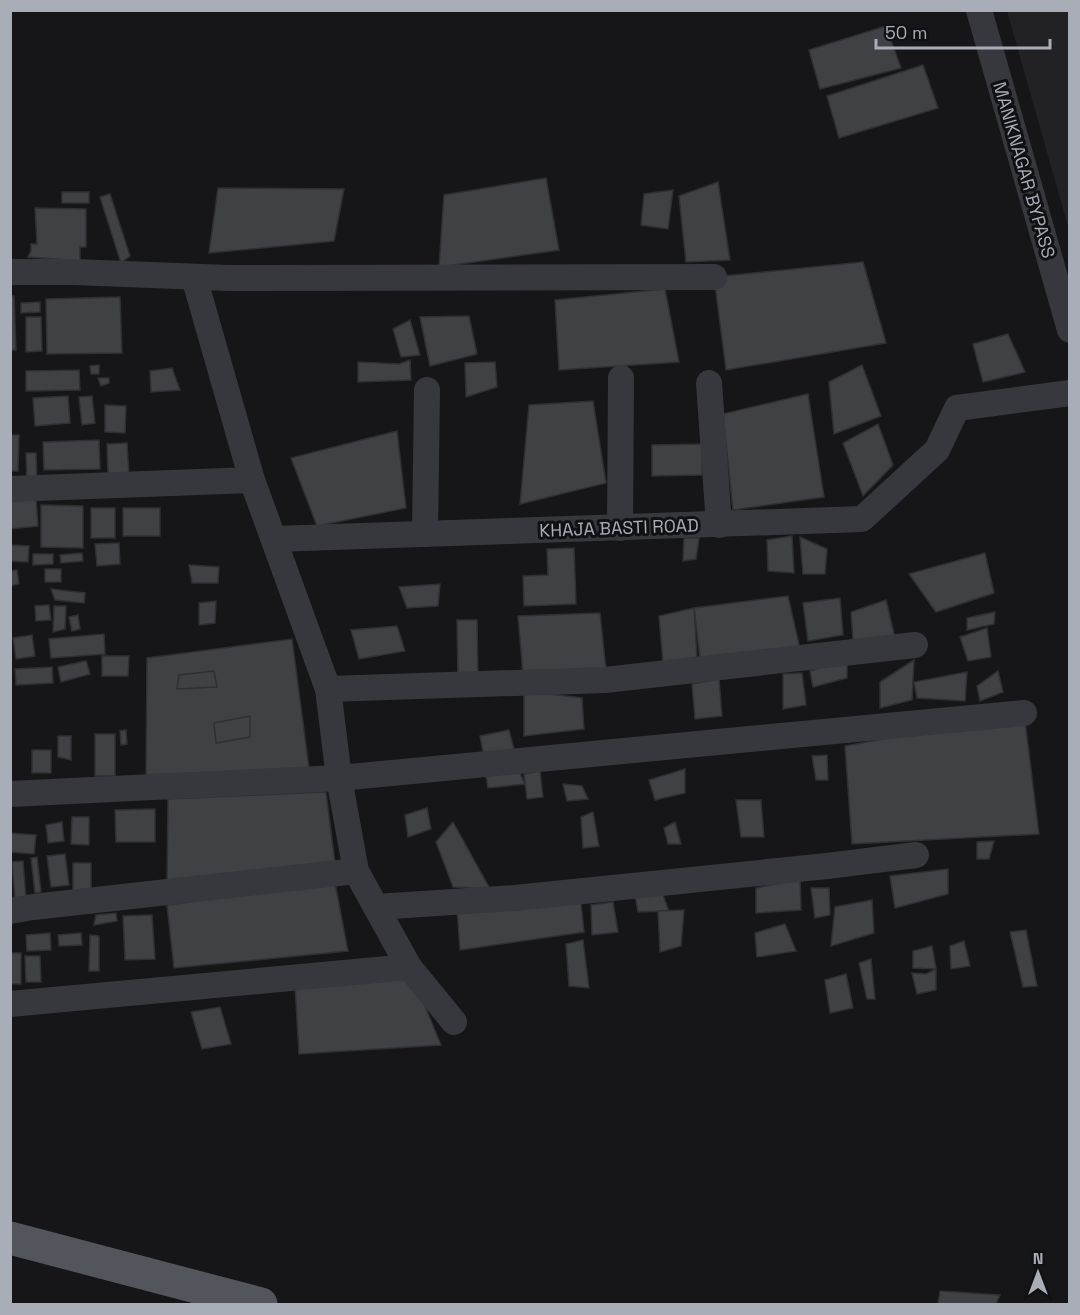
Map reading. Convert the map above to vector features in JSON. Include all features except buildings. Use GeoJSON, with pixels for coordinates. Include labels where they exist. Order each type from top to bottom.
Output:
{"type":"FeatureCollection","features":[{"type":"Feature","properties":{"kind":"main road"},"geometry":{"type":"LineString","coordinates":[[10,1238],[261,1305]]}},
{"type":"Feature","properties":{"kind":"street","name":"MANIKNAGAR BYPASS"},"geometry":{"type":"LineString","coordinates":[[979,10],[1070,330]]}},
{"type":"Feature","properties":{"kind":"street"},"geometry":{"type":"LineString","coordinates":[[10,272],[228,278],[714,277]]}},
{"type":"Feature","properties":{"kind":"street"},"geometry":{"type":"LineString","coordinates":[[194,277],[252,480],[328,689],[339,778],[356,871],[409,967],[454,1022]]}},
{"type":"Feature","properties":{"kind":"street"},"geometry":{"type":"LineString","coordinates":[[620,528],[621,378]]}},
{"type":"Feature","properties":{"kind":"street"},"geometry":{"type":"LineString","coordinates":[[709,383],[719,525]]}},
{"type":"Feature","properties":{"kind":"street"},"geometry":{"type":"LineString","coordinates":[[425,534],[427,390]]}},
{"type":"Feature","properties":{"kind":"street","name":"KHAJA BASTI ROAD"},"geometry":{"type":"LineString","coordinates":[[274,539],[861,519],[937,450],[957,408],[1070,393]]}},
{"type":"Feature","properties":{"kind":"street"},"geometry":{"type":"LineString","coordinates":[[10,489],[252,480]]}},
{"type":"Feature","properties":{"kind":"street"},"geometry":{"type":"LineString","coordinates":[[328,689],[605,680],[915,645]]}},
{"type":"Feature","properties":{"kind":"street"},"geometry":{"type":"LineString","coordinates":[[10,794],[339,778],[1024,713]]}},
{"type":"Feature","properties":{"kind":"street"},"geometry":{"type":"LineString","coordinates":[[376,907],[515,898],[916,855]]}},
{"type":"Feature","properties":{"kind":"street"},"geometry":{"type":"LineString","coordinates":[[10,911],[356,871]]}},
{"type":"Feature","properties":{"kind":"street"},"geometry":{"type":"LineString","coordinates":[[10,1004],[409,967]]}},
{"type":"Feature","properties":{"kind":"shaded area"},"geometry":{"type":"Polygon","coordinates":[[[1007,11],[1069,11],[1069,230],[1007,11]]]}}]}
